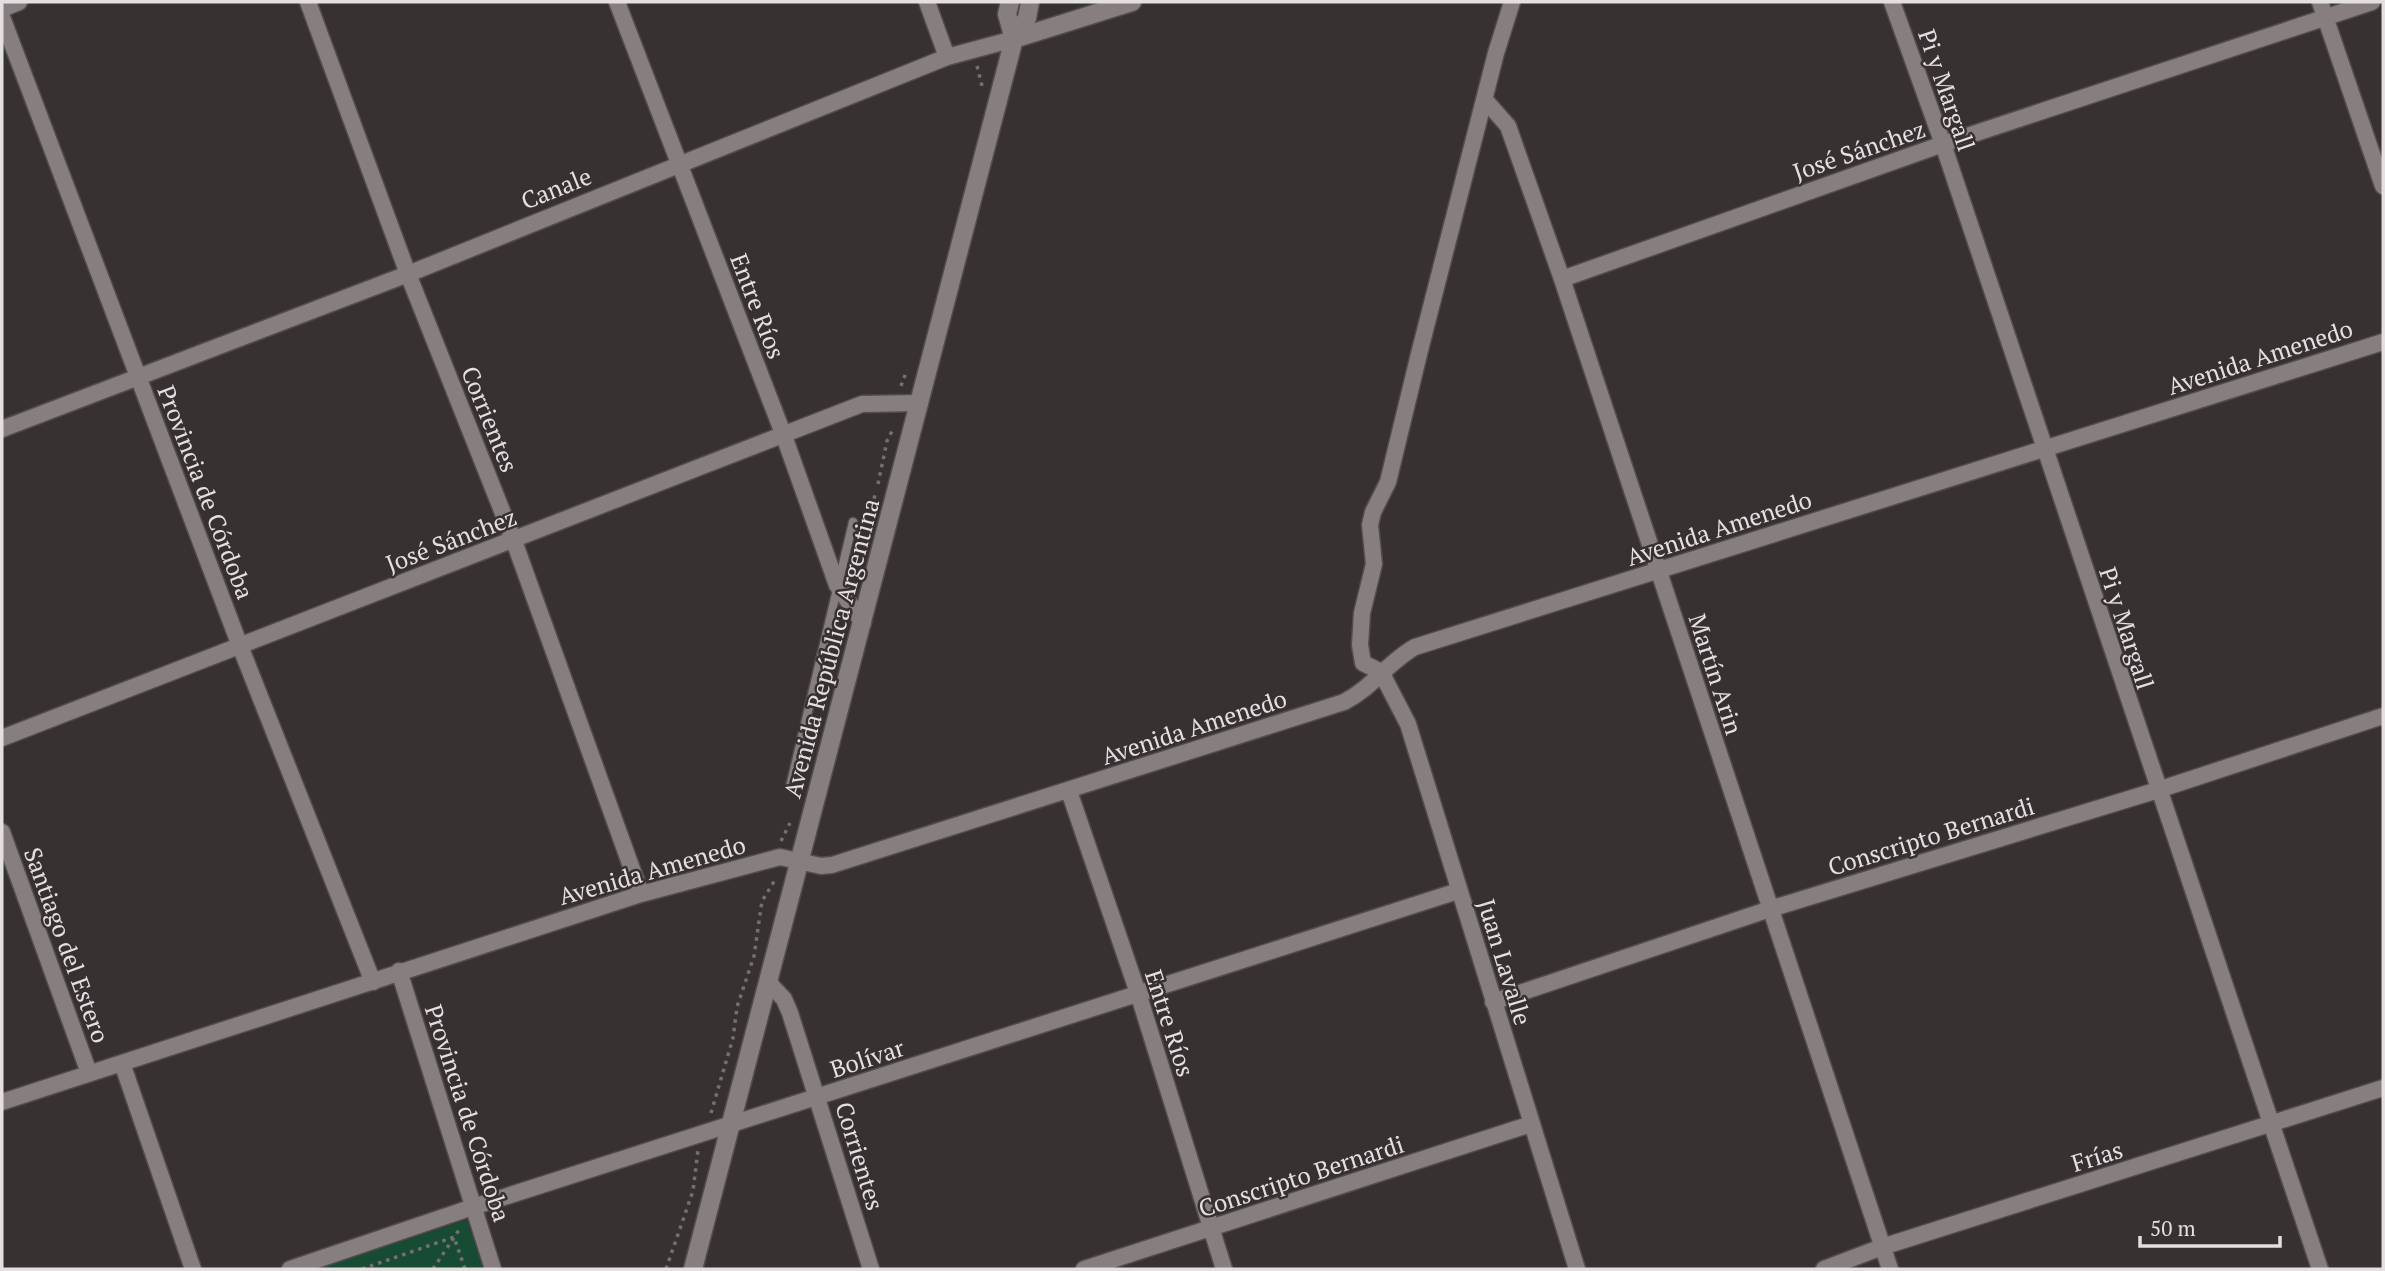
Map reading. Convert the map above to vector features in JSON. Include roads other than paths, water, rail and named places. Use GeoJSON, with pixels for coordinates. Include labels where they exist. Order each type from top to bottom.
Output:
{"type":"FeatureCollection","features":[{"type":"Feature","properties":{"kind":"main road","name":"Avenida República Argentina"},"geometry":{"type":"LineString","coordinates":[[1010,2],[1007,14],[1014,39]]}},
{"type":"Feature","properties":{"kind":"main road","name":"Avenida República Argentina"},"geometry":{"type":"LineString","coordinates":[[693,1269],[1014,39],[1027,18],[1030,2]]}},
{"type":"Feature","properties":{"kind":"main road","name":"Canale"},"geometry":{"type":"LineString","coordinates":[[1014,39],[1132,2]]}},
{"type":"Feature","properties":{"kind":"street"},"geometry":{"type":"LineString","coordinates":[[2,9],[19,2]]}},
{"type":"Feature","properties":{"kind":"street","name":"Corrientes"},"geometry":{"type":"LineString","coordinates":[[308,2],[408,274],[514,541],[641,894]]}},
{"type":"Feature","properties":{"kind":"street","name":"Entre Ríos"},"geometry":{"type":"LineString","coordinates":[[617,2],[784,436],[838,587],[863,623]]}},
{"type":"Feature","properties":{"kind":"street"},"geometry":{"type":"LineString","coordinates":[[927,2],[947,57]]}},
{"type":"Feature","properties":{"kind":"street"},"geometry":{"type":"LineString","coordinates":[[1486,101],[1512,2]]}},
{"type":"Feature","properties":{"kind":"street","name":"Pi y Margall"},"geometry":{"type":"LineString","coordinates":[[1892,2],[1943,144],[2320,1269]]}},
{"type":"Feature","properties":{"kind":"street"},"geometry":{"type":"LineString","coordinates":[[2320,2],[2383,186]]}},
{"type":"Feature","properties":{"kind":"street","name":"José Sánchez"},"geometry":{"type":"LineString","coordinates":[[1562,279],[1943,144],[2372,2]]}},
{"type":"Feature","properties":{"kind":"street","name":"Provincia de Córdoba"},"geometry":{"type":"LineString","coordinates":[[2,17],[240,646],[373,982]]}},
{"type":"Feature","properties":{"kind":"street","name":"Canale"},"geometry":{"type":"LineString","coordinates":[[2,429],[408,274],[947,57],[1014,39]]}},
{"type":"Feature","properties":{"kind":"street","name":"Martín Arin"},"geometry":{"type":"LineString","coordinates":[[1486,101],[1508,126],[1562,279],[1890,1269]]}},
{"type":"Feature","properties":{"kind":"street","name":"Juan Lavalle"},"geometry":{"type":"LineString","coordinates":[[1486,101],[1388,482],[1373,512],[1370,525],[1374,564],[1363,613],[1360,656],[1363,663],[1381,672],[1408,724],[1577,1269]]}},
{"type":"Feature","properties":{"kind":"street","name":"Avenida Amenedo"},"geometry":{"type":"LineString","coordinates":[[2,1102],[641,894],[780,857],[831,865],[1069,791],[1344,702],[1370,687],[1381,672],[1415,647],[2383,342]]}},
{"type":"Feature","properties":{"kind":"street","name":"José Sánchez"},"geometry":{"type":"LineString","coordinates":[[2,738],[862,404],[920,403]]}},
{"type":"Feature","properties":{"kind":"street","name":"Conscripto Bernardi"},"geometry":{"type":"LineString","coordinates":[[1493,1002],[1770,909],[2158,790],[2383,716]]}},
{"type":"Feature","properties":{"kind":"street","name":"Entre Ríos"},"geometry":{"type":"LineString","coordinates":[[1069,791],[1138,993],[1224,1269]]}},
{"type":"Feature","properties":{"kind":"street","name":"Santiago del Estero"},"geometry":{"type":"LineString","coordinates":[[2,832],[89,1073]]}},
{"type":"Feature","properties":{"kind":"street","name":"Bolívar"},"geometry":{"type":"LineString","coordinates":[[290,1269],[473,1207],[1458,891]]}},
{"type":"Feature","properties":{"kind":"street","name":"Provincia de Córdoba"},"geometry":{"type":"LineString","coordinates":[[399,971],[494,1269]]}},
{"type":"Feature","properties":{"kind":"street","name":"Corrientes"},"geometry":{"type":"LineString","coordinates":[[768,982],[784,999],[790,1013],[871,1269]]}},
{"type":"Feature","properties":{"kind":"street","name":"Santiago del Estero"},"geometry":{"type":"LineString","coordinates":[[122,1063],[193,1269]]}},
{"type":"Feature","properties":{"kind":"street","name":"Frías"},"geometry":{"type":"LineString","coordinates":[[1824,1269],[1882,1247],[2383,1088]]}},
{"type":"Feature","properties":{"kind":"street","name":"Conscripto Bernardi"},"geometry":{"type":"LineString","coordinates":[[1084,1269],[1531,1124]]}},
{"type":"Feature","properties":{"kind":"lane"},"geometry":{"type":"LineString","coordinates":[[790,787],[853,522]]}}]}
